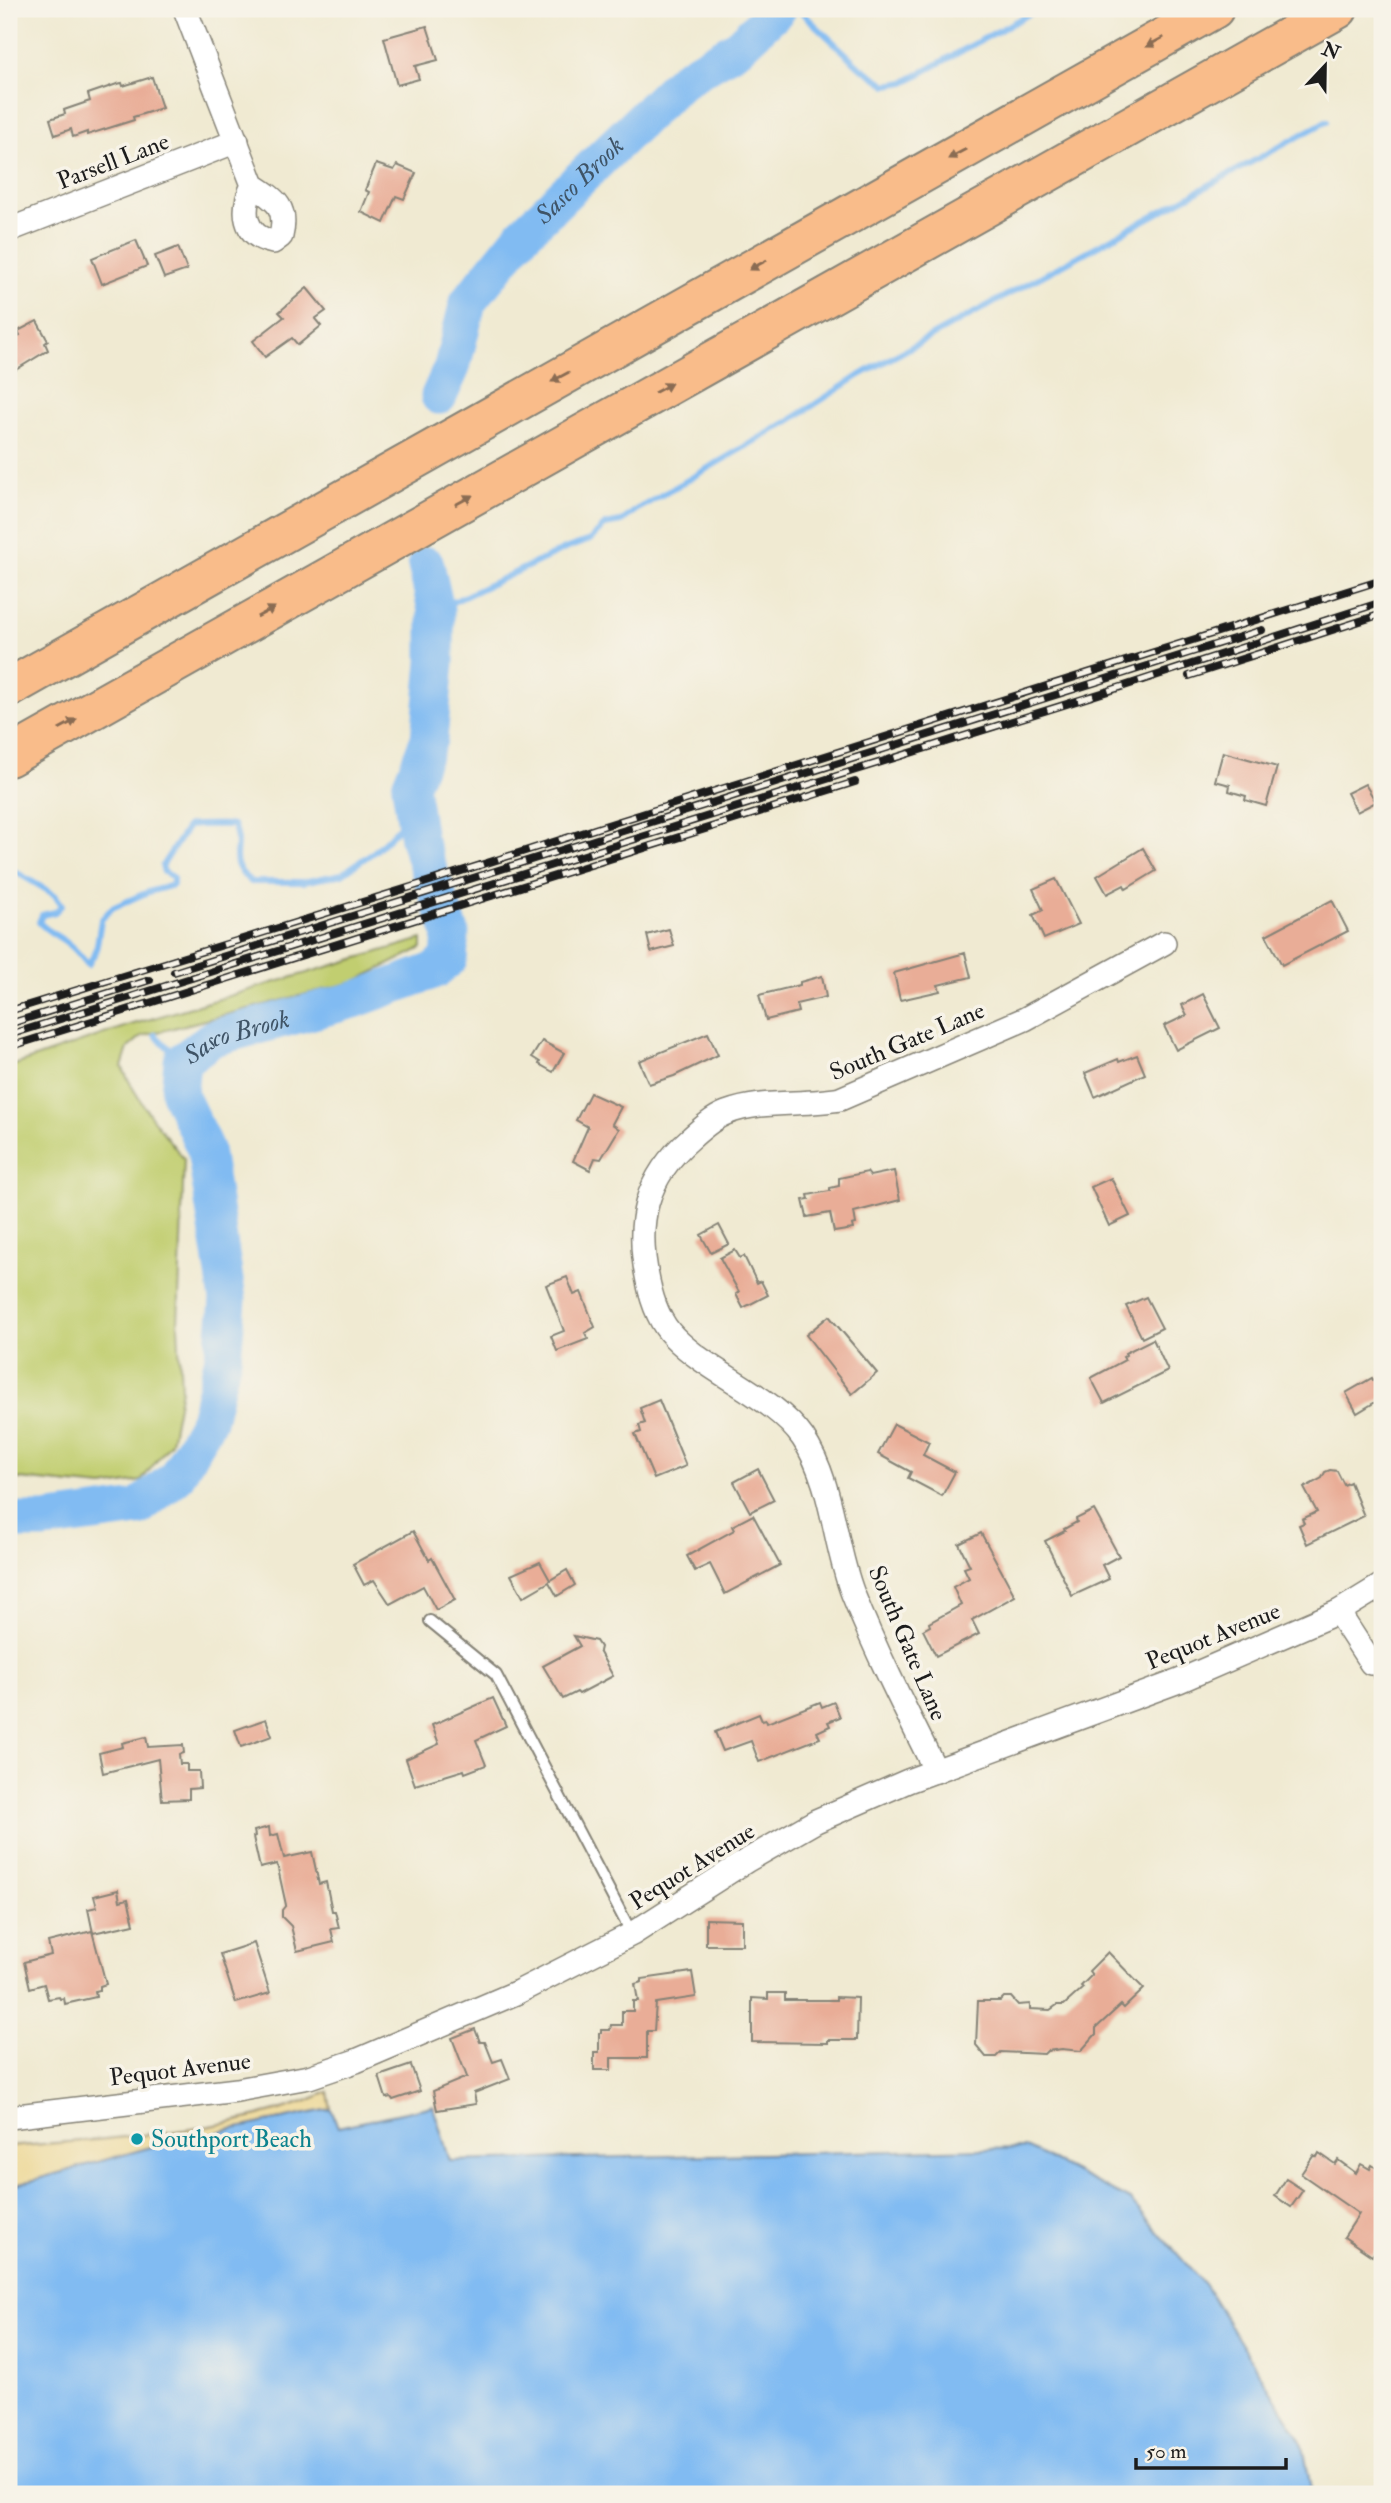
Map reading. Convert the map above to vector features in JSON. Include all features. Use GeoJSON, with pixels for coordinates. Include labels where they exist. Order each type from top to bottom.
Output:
{"type":"FeatureCollection","features":[{"type":"Feature","properties":{"kind":"highway"},"geometry":{"type":"LineString","coordinates":[[9,688],[1214,9]]}},
{"type":"Feature","properties":{"kind":"highway"},"geometry":{"type":"LineString","coordinates":[[9,757],[1338,9]]}},
{"type":"Feature","properties":{"kind":"street"},"geometry":{"type":"LineString","coordinates":[[185,9],[253,185]]}},
{"type":"Feature","properties":{"kind":"street","name":"Parsell Lane"},"geometry":{"type":"LineString","coordinates":[[9,230],[237,141]]}},
{"type":"Feature","properties":{"kind":"street","name":"South Gate Lane"},"geometry":{"type":"LineString","coordinates":[[936,1771],[885,1667],[852,1591],[820,1468],[802,1436],[778,1413],[673,1337],[662,1321],[652,1298],[641,1231],[648,1199],[663,1166],[681,1147],[723,1114],[746,1107],[813,1104],[841,1099],[1025,1019],[1164,943]]}},
{"type":"Feature","properties":{"kind":"street","name":"Pequot Avenue"},"geometry":{"type":"LineString","coordinates":[[9,2117],[237,2090],[309,2077],[356,2061],[518,1992],[632,1934],[746,1861],[816,1821],[908,1781],[1179,1681],[1338,1612],[1382,1585]]}},
{"type":"Feature","properties":{"kind":"street"},"geometry":{"type":"LineString","coordinates":[[1338,1612],[1376,1671]]}},
{"type":"Feature","properties":{"kind":"lane"},"geometry":{"type":"LineString","coordinates":[[430,1620],[496,1675],[632,1934]]}},
{"type":"Feature","properties":{"kind":"green space"},"geometry":{"type":"Polygon","coordinates":[[[422,939],[422,948],[354,982],[142,1036],[128,1048],[122,1067],[128,1080],[150,1115],[184,1159],[178,1325],[181,1389],[171,1442],[141,1481],[103,1487],[9,1478],[9,1067],[127,1026],[422,939]]]}},
{"type":"Feature","properties":{"kind":"sand","name":"Southport Beach"},"geometry":{"type":"Polygon","coordinates":[[[328,2092],[331,2109],[169,2142],[9,2187],[9,2147],[129,2137],[213,2125],[254,2117],[328,2092]]]}},
{"type":"Feature","properties":{"kind":"water"},"geometry":{"type":"Polygon","coordinates":[[[433,2106],[450,2161],[1028,2148],[1130,2200],[1204,2284],[1302,2441],[1312,2494],[9,2494],[9,2187],[169,2142],[331,2109],[338,2127],[433,2106]]]}},
{"type":"Feature","properties":{"kind":"building"},"geometry":{"type":"Polygon","coordinates":[[[427,26],[438,60],[415,66],[419,79],[397,85],[384,38],[427,26]]]}},
{"type":"Feature","properties":{"kind":"building"},"geometry":{"type":"Polygon","coordinates":[[[152,77],[162,108],[87,135],[87,132],[73,137],[71,129],[55,135],[50,119],[65,114],[64,110],[90,101],[88,94],[117,84],[122,83],[123,86],[152,77]]]}},
{"type":"Feature","properties":{"kind":"building"},"geometry":{"type":"Polygon","coordinates":[[[376,164],[394,170],[397,165],[416,173],[404,199],[396,196],[384,223],[361,212],[369,192],[365,190],[376,164]]]}},
{"type":"Feature","properties":{"kind":"building"},"geometry":{"type":"Polygon","coordinates":[[[136,240],[147,266],[102,284],[92,258],[136,240]]]}},
{"type":"Feature","properties":{"kind":"building"},"geometry":{"type":"Polygon","coordinates":[[[178,247],[187,270],[164,278],[155,256],[178,247]]]}},
{"type":"Feature","properties":{"kind":"building"},"geometry":{"type":"Polygon","coordinates":[[[307,288],[326,311],[315,319],[321,326],[298,345],[292,338],[265,357],[253,341],[284,317],[279,312],[307,288]]]}},
{"type":"Feature","properties":{"kind":"building"},"geometry":{"type":"Polygon","coordinates":[[[37,321],[48,341],[45,343],[48,350],[9,374],[9,341],[20,335],[18,331],[37,321]]]}},
{"type":"Feature","properties":{"kind":"building"},"geometry":{"type":"Polygon","coordinates":[[[1223,752],[1277,767],[1266,806],[1245,800],[1246,796],[1229,791],[1230,785],[1215,781],[1223,752]]]}},
{"type":"Feature","properties":{"kind":"building"},"geometry":{"type":"Polygon","coordinates":[[[1365,784],[1376,802],[1357,812],[1347,793],[1365,784]]]}},
{"type":"Feature","properties":{"kind":"building"},"geometry":{"type":"Polygon","coordinates":[[[1143,848],[1156,871],[1126,889],[1124,885],[1107,894],[1097,876],[1143,848]]]}},
{"type":"Feature","properties":{"kind":"building"},"geometry":{"type":"Polygon","coordinates":[[[1056,879],[1079,924],[1044,939],[1033,915],[1043,910],[1033,889],[1056,879]]]}},
{"type":"Feature","properties":{"kind":"building"},"geometry":{"type":"Polygon","coordinates":[[[1332,900],[1348,931],[1282,965],[1266,935],[1332,900]]]}},
{"type":"Feature","properties":{"kind":"building"},"geometry":{"type":"Polygon","coordinates":[[[669,929],[674,946],[651,952],[647,935],[669,929]]]}},
{"type":"Feature","properties":{"kind":"building"},"geometry":{"type":"Polygon","coordinates":[[[965,953],[971,977],[938,985],[940,991],[900,1000],[894,973],[965,953]]]}},
{"type":"Feature","properties":{"kind":"building"},"geometry":{"type":"Polygon","coordinates":[[[822,976],[826,997],[796,1004],[798,1012],[766,1020],[759,995],[800,985],[800,982],[822,976]]]}},
{"type":"Feature","properties":{"kind":"building"},"geometry":{"type":"Polygon","coordinates":[[[1203,994],[1220,1028],[1176,1050],[1164,1026],[1187,1015],[1182,1005],[1203,994]]]}},
{"type":"Feature","properties":{"kind":"building"},"geometry":{"type":"Polygon","coordinates":[[[708,1033],[718,1055],[674,1076],[649,1084],[639,1061],[708,1033]]]}},
{"type":"Feature","properties":{"kind":"building"},"geometry":{"type":"Polygon","coordinates":[[[542,1041],[564,1053],[553,1072],[532,1057],[542,1041]]]}},
{"type":"Feature","properties":{"kind":"building"},"geometry":{"type":"Polygon","coordinates":[[[1137,1055],[1145,1074],[1095,1097],[1085,1073],[1118,1059],[1119,1062],[1137,1055]]]}},
{"type":"Feature","properties":{"kind":"building"},"geometry":{"type":"Polygon","coordinates":[[[590,1093],[621,1107],[612,1124],[619,1129],[601,1159],[595,1158],[590,1170],[573,1161],[588,1127],[576,1120],[590,1093]]]}},
{"type":"Feature","properties":{"kind":"building"},"geometry":{"type":"Polygon","coordinates":[[[894,1171],[900,1200],[854,1212],[856,1224],[852,1225],[853,1229],[834,1232],[830,1213],[807,1217],[803,1200],[809,1199],[808,1195],[830,1191],[830,1188],[839,1186],[839,1178],[867,1172],[870,1176],[894,1171]]]}},
{"type":"Feature","properties":{"kind":"building"},"geometry":{"type":"Polygon","coordinates":[[[1111,1178],[1130,1216],[1109,1226],[1091,1187],[1111,1178]]]}},
{"type":"Feature","properties":{"kind":"building"},"geometry":{"type":"Polygon","coordinates":[[[719,1225],[729,1244],[711,1253],[701,1235],[719,1225]]]}},
{"type":"Feature","properties":{"kind":"building"},"geometry":{"type":"Polygon","coordinates":[[[735,1250],[740,1258],[744,1256],[757,1283],[761,1281],[768,1295],[743,1308],[736,1294],[739,1292],[720,1258],[735,1250]]]}},
{"type":"Feature","properties":{"kind":"building"},"geometry":{"type":"Polygon","coordinates":[[[567,1277],[574,1295],[581,1292],[595,1327],[585,1333],[588,1339],[557,1351],[551,1336],[564,1331],[546,1285],[567,1277]]]}},
{"type":"Feature","properties":{"kind":"building"},"geometry":{"type":"Polygon","coordinates":[[[1146,1297],[1162,1328],[1142,1338],[1126,1306],[1146,1297]]]}},
{"type":"Feature","properties":{"kind":"building"},"geometry":{"type":"Polygon","coordinates":[[[829,1316],[877,1373],[852,1394],[806,1335],[829,1316]]]}},
{"type":"Feature","properties":{"kind":"building"},"geometry":{"type":"Polygon","coordinates":[[[1153,1339],[1168,1371],[1104,1403],[1091,1378],[1125,1360],[1125,1353],[1153,1339]]]}},
{"type":"Feature","properties":{"kind":"building"},"geometry":{"type":"Polygon","coordinates":[[[1382,1375],[1382,1398],[1357,1413],[1346,1393],[1382,1375]]]}},
{"type":"Feature","properties":{"kind":"building"},"geometry":{"type":"Polygon","coordinates":[[[659,1400],[686,1466],[654,1479],[635,1434],[641,1432],[639,1425],[645,1423],[640,1408],[659,1400]]]}},
{"type":"Feature","properties":{"kind":"building"},"geometry":{"type":"Polygon","coordinates":[[[894,1424],[929,1442],[923,1455],[955,1472],[942,1496],[908,1478],[911,1472],[878,1454],[894,1424]]]}},
{"type":"Feature","properties":{"kind":"building"},"geometry":{"type":"Polygon","coordinates":[[[758,1469],[774,1500],[750,1512],[734,1482],[758,1469]]]}},
{"type":"Feature","properties":{"kind":"building"},"geometry":{"type":"Polygon","coordinates":[[[1330,1470],[1337,1471],[1344,1485],[1350,1482],[1364,1516],[1307,1544],[1299,1525],[1304,1523],[1302,1519],[1317,1512],[1304,1488],[1330,1470]]]}},
{"type":"Feature","properties":{"kind":"building"},"geometry":{"type":"Polygon","coordinates":[[[1094,1510],[1119,1556],[1102,1565],[1109,1579],[1072,1596],[1045,1541],[1065,1531],[1064,1529],[1077,1522],[1076,1519],[1094,1510]]]}},
{"type":"Feature","properties":{"kind":"building"},"geometry":{"type":"Polygon","coordinates":[[[753,1515],[780,1565],[725,1594],[710,1564],[695,1571],[687,1556],[734,1530],[732,1526],[753,1515]]]}},
{"type":"Feature","properties":{"kind":"building"},"geometry":{"type":"Polygon","coordinates":[[[413,1531],[429,1560],[432,1558],[455,1600],[436,1610],[423,1586],[390,1604],[374,1580],[364,1585],[353,1564],[413,1531]]]}},
{"type":"Feature","properties":{"kind":"building"},"geometry":{"type":"Polygon","coordinates":[[[981,1533],[1015,1596],[972,1620],[979,1634],[936,1656],[923,1630],[930,1626],[929,1623],[961,1605],[953,1587],[969,1578],[964,1568],[970,1566],[959,1544],[981,1533]]]}},
{"type":"Feature","properties":{"kind":"building"},"geometry":{"type":"Polygon","coordinates":[[[540,1562],[550,1580],[567,1570],[575,1585],[557,1596],[549,1582],[523,1597],[511,1575],[540,1562]]]}},
{"type":"Feature","properties":{"kind":"building"},"geometry":{"type":"Polygon","coordinates":[[[574,1636],[596,1641],[613,1676],[579,1694],[577,1692],[563,1699],[543,1666],[580,1646],[574,1636]]]}},
{"type":"Feature","properties":{"kind":"building"},"geometry":{"type":"Polygon","coordinates":[[[493,1698],[506,1726],[476,1740],[486,1765],[415,1785],[406,1759],[439,1744],[432,1725],[493,1698]]]}},
{"type":"Feature","properties":{"kind":"building"},"geometry":{"type":"Polygon","coordinates":[[[820,1702],[822,1707],[834,1702],[840,1717],[828,1722],[830,1726],[817,1732],[820,1738],[759,1762],[751,1741],[723,1751],[715,1732],[759,1714],[762,1721],[766,1720],[767,1723],[820,1702]]]}},
{"type":"Feature","properties":{"kind":"building"},"geometry":{"type":"Polygon","coordinates":[[[266,1719],[272,1736],[241,1747],[235,1730],[266,1719]]]}},
{"type":"Feature","properties":{"kind":"building"},"geometry":{"type":"Polygon","coordinates":[[[146,1737],[148,1747],[183,1745],[184,1753],[179,1754],[180,1764],[187,1764],[187,1771],[199,1771],[200,1788],[189,1789],[189,1799],[162,1800],[158,1759],[103,1773],[99,1753],[146,1737]]]}},
{"type":"Feature","properties":{"kind":"building"},"geometry":{"type":"Polygon","coordinates":[[[269,1827],[270,1836],[278,1834],[284,1858],[312,1852],[319,1884],[326,1882],[332,1911],[335,1911],[339,1928],[331,1929],[334,1942],[297,1951],[291,1926],[282,1917],[282,1910],[286,1905],[277,1864],[260,1868],[253,1837],[254,1831],[269,1827]]]}},
{"type":"Feature","properties":{"kind":"building"},"geometry":{"type":"Polygon","coordinates":[[[118,1890],[120,1901],[128,1899],[134,1924],[93,1933],[88,1909],[97,1907],[94,1896],[118,1890]]]}},
{"type":"Feature","properties":{"kind":"building"},"geometry":{"type":"Polygon","coordinates":[[[706,1919],[742,1920],[742,1945],[706,1945],[706,1919]]]}},
{"type":"Feature","properties":{"kind":"building"},"geometry":{"type":"Polygon","coordinates":[[[92,1931],[106,1984],[95,1991],[96,1997],[65,2004],[64,1998],[48,1999],[44,1984],[30,1988],[24,1962],[51,1955],[48,1942],[92,1931]]]}},
{"type":"Feature","properties":{"kind":"building"},"geometry":{"type":"Polygon","coordinates":[[[254,1943],[270,1993],[236,2003],[220,1954],[254,1943]]]}},
{"type":"Feature","properties":{"kind":"building"},"geometry":{"type":"Polygon","coordinates":[[[1108,1952],[1144,1989],[1124,2008],[1121,2005],[1096,2028],[1096,2034],[1081,2051],[1062,2049],[1044,2054],[1001,2052],[996,2057],[986,2057],[976,2045],[978,2001],[1000,2001],[1004,1997],[1011,1997],[1018,2005],[1030,2004],[1030,2009],[1050,2010],[1057,2005],[1064,2005],[1083,1988],[1081,1986],[1092,1975],[1089,1971],[1108,1952]]]}},
{"type":"Feature","properties":{"kind":"building"},"geometry":{"type":"Polygon","coordinates":[[[692,1972],[696,1997],[656,2003],[654,2031],[647,2031],[647,2058],[611,2058],[611,2070],[594,2070],[594,2052],[599,2052],[599,2033],[601,2030],[610,2030],[611,2025],[622,2025],[622,2011],[633,2011],[633,2001],[638,2001],[635,1984],[642,1982],[642,1979],[692,1972]]]}},
{"type":"Feature","properties":{"kind":"building"},"geometry":{"type":"Polygon","coordinates":[[[768,1993],[785,1993],[785,2000],[858,1998],[857,2040],[828,2040],[828,2043],[752,2042],[752,1998],[768,1999],[768,1993]]]}},
{"type":"Feature","properties":{"kind":"building"},"geometry":{"type":"Polygon","coordinates":[[[475,2029],[480,2042],[485,2042],[493,2062],[502,2059],[510,2079],[474,2093],[476,2104],[437,2110],[433,2091],[467,2077],[452,2038],[475,2029]]]}},
{"type":"Feature","properties":{"kind":"building"},"geometry":{"type":"Polygon","coordinates":[[[411,2065],[420,2091],[393,2100],[391,2097],[386,2098],[379,2076],[411,2065]]]}},
{"type":"Feature","properties":{"kind":"building"},"geometry":{"type":"Polygon","coordinates":[[[1319,2153],[1335,2164],[1338,2160],[1356,2173],[1361,2164],[1370,2169],[1372,2165],[1382,2172],[1382,2255],[1376,2250],[1372,2256],[1344,2237],[1359,2214],[1301,2174],[1314,2155],[1317,2157],[1319,2153]]]}},
{"type":"Feature","properties":{"kind":"building"},"geometry":{"type":"Polygon","coordinates":[[[1286,2179],[1303,2190],[1291,2207],[1275,2196],[1286,2179]]]}},
{"type":"Feature","properties":{"kind":"waterway","name":"Sasco Brook"},"geometry":{"type":"LineString","coordinates":[[439,396],[452,367],[468,302],[522,235],[682,80],[738,47],[778,9]]}},
{"type":"Feature","properties":{"kind":"waterway"},"geometry":{"type":"LineString","coordinates":[[798,9],[860,67],[887,85],[905,82],[1038,9]]}},
{"type":"Feature","properties":{"kind":"waterway"},"geometry":{"type":"LineString","coordinates":[[436,610],[567,548],[590,540],[605,525],[621,522],[636,510],[789,421],[860,375],[1327,121]]}},
{"type":"Feature","properties":{"kind":"waterway","name":"Sasco Brook"},"geometry":{"type":"LineString","coordinates":[[9,1521],[44,1521],[138,1508],[176,1477],[208,1420],[223,1358],[228,1300],[205,1149],[179,1093],[182,1061],[213,1038],[354,1000],[436,970],[449,959],[451,933],[418,839],[410,786],[429,739],[436,662],[436,610],[426,565]]}},
{"type":"Feature","properties":{"kind":"waterway"},"geometry":{"type":"LineString","coordinates":[[9,868],[55,895],[62,905],[55,912],[42,915],[39,922],[76,951],[88,965],[96,951],[101,920],[112,908],[148,892],[173,885],[173,877],[164,872],[162,866],[188,826],[233,825],[237,842],[236,861],[251,882],[303,882],[342,874],[375,851],[414,813]]}},
{"type":"Feature","properties":{"kind":"waterway"},"geometry":{"type":"LineString","coordinates":[[155,1035],[182,1061]]}},
{"type":"Feature","properties":{"kind":"railway"},"geometry":{"type":"LineString","coordinates":[[9,1011],[1382,580]]}},
{"type":"Feature","properties":{"kind":"railway"},"geometry":{"type":"LineString","coordinates":[[9,1035],[1121,687],[1382,602]]}},
{"type":"Feature","properties":{"kind":"railway"},"geometry":{"type":"LineString","coordinates":[[1189,676],[1382,614]]}},
{"type":"Feature","properties":{"kind":"railway"},"geometry":{"type":"LineString","coordinates":[[174,972],[1262,630]]}},
{"type":"Feature","properties":{"kind":"railway"},"geometry":{"type":"LineString","coordinates":[[9,1047],[855,782]]}},
{"type":"Feature","properties":{"kind":"railway"},"geometry":{"type":"LineString","coordinates":[[9,1024],[150,980]]}},
{"type":"Feature","properties":{"kind":"place","name":"Southport Beach"},"geometry":{"type":"Point","coordinates":[137,2139]}}]}
